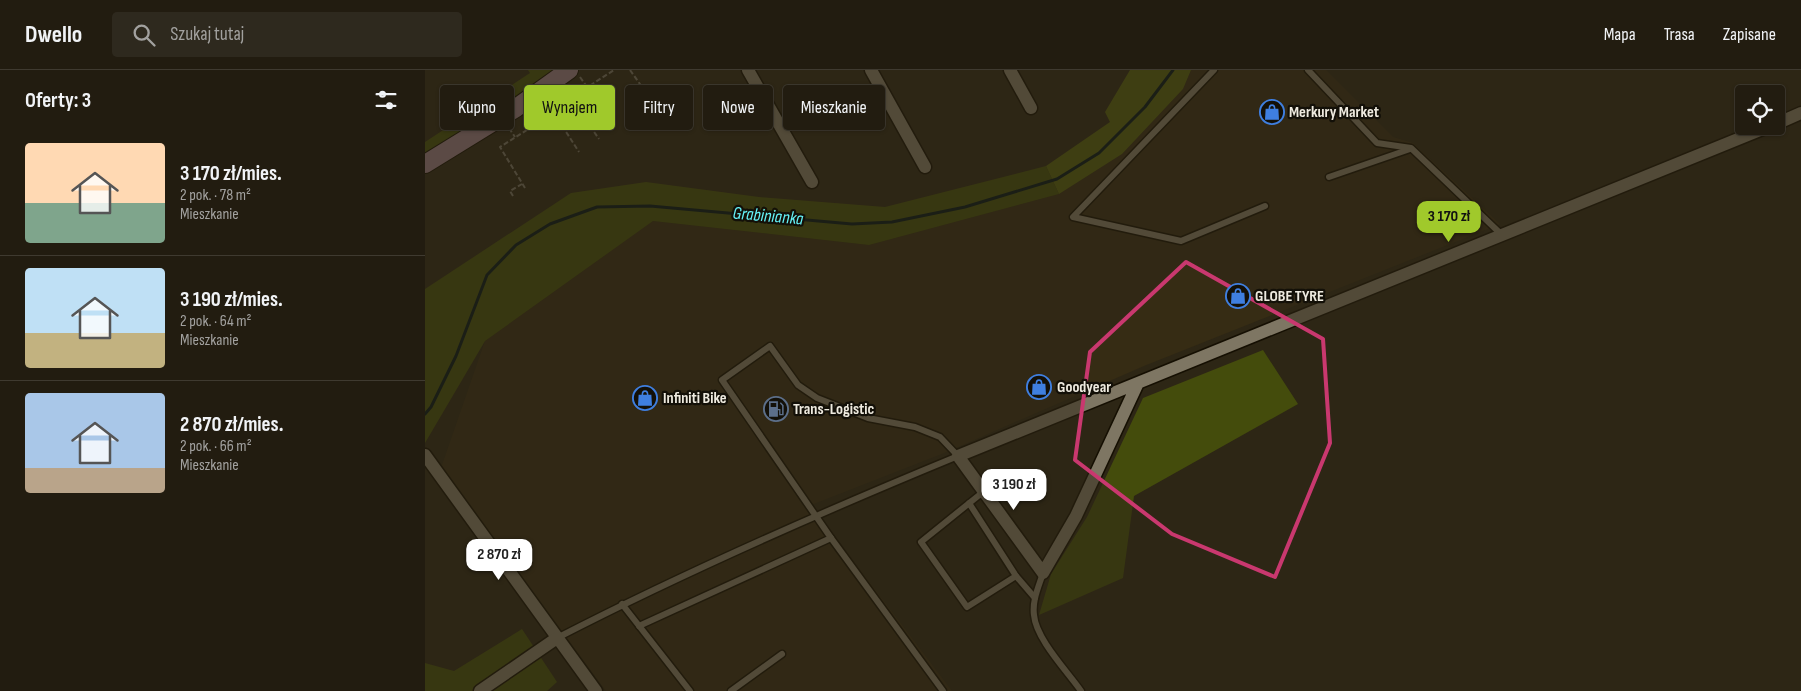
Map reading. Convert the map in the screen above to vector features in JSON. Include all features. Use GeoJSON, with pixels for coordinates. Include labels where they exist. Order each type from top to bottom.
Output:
{"type":"FeatureCollection","features":[{"type":"Feature","properties":{"kind":"street"},"geometry":{"type":"LineString","coordinates":[[748,70],[812,182]]}},
{"type":"Feature","properties":{"kind":"street"},"geometry":{"type":"LineString","coordinates":[[871,70],[925,167]]}},
{"type":"Feature","properties":{"kind":"street"},"geometry":{"type":"LineString","coordinates":[[1010,70],[1031,108]]}},
{"type":"Feature","properties":{"kind":"street"},"geometry":{"type":"LineString","coordinates":[[425,164],[575,74]]}},
{"type":"Feature","properties":{"kind":"street"},"geometry":{"type":"LineString","coordinates":[[1785,120],[1801,113]]}},
{"type":"Feature","properties":{"kind":"street"},"geometry":{"type":"LineString","coordinates":[[1138,383],[1076,516],[1043,573],[958,456],[1748,135]]}},
{"type":"Feature","properties":{"kind":"street"},"geometry":{"type":"LineString","coordinates":[[425,455],[596,691]]}},
{"type":"Feature","properties":{"kind":"street"},"geometry":{"type":"LineString","coordinates":[[479,691],[557,638]]}},
{"type":"Feature","properties":{"kind":"lane"},"geometry":{"type":"LineString","coordinates":[[1215,70],[1073,217],[1181,241],[1265,206]]}},
{"type":"Feature","properties":{"kind":"lane"},"geometry":{"type":"LineString","coordinates":[[1308,70],[1377,143],[1411,148],[1503,236]]}},
{"type":"Feature","properties":{"kind":"lane"},"geometry":{"type":"LineString","coordinates":[[1329,177],[1411,148]]}},
{"type":"Feature","properties":{"kind":"lane"},"geometry":{"type":"LineString","coordinates":[[557,638],[622,604],[815,515],[958,456],[940,437],[915,427],[868,418],[817,398],[798,385],[770,346],[722,380],[815,515],[831,538],[943,691]]}},
{"type":"Feature","properties":{"kind":"lane"},"geometry":{"type":"LineString","coordinates":[[983,492],[921,542],[967,607],[1016,576]]}},
{"type":"Feature","properties":{"kind":"lane"},"geometry":{"type":"LineString","coordinates":[[969,503],[1016,576],[1035,598]]}},
{"type":"Feature","properties":{"kind":"lane"},"geometry":{"type":"LineString","coordinates":[[639,626],[831,538]]}},
{"type":"Feature","properties":{"kind":"lane"},"geometry":{"type":"LineString","coordinates":[[1043,573],[1035,598],[1034,615],[1038,631],[1081,691]]}},
{"type":"Feature","properties":{"kind":"lane"},"geometry":{"type":"LineString","coordinates":[[622,604],[690,691]]}},
{"type":"Feature","properties":{"kind":"lane"},"geometry":{"type":"LineString","coordinates":[[731,691],[782,654]]}},
{"type":"Feature","properties":{"kind":"path"},"geometry":{"type":"LineString","coordinates":[[591,85],[613,70]]}},
{"type":"Feature","properties":{"kind":"path"},"geometry":{"type":"LineString","coordinates":[[630,70],[641,85]]}},
{"type":"Feature","properties":{"kind":"path"},"geometry":{"type":"LineString","coordinates":[[575,74],[584,85]]}},
{"type":"Feature","properties":{"kind":"path"},"geometry":{"type":"LineString","coordinates":[[510,130],[515,137]]}},
{"type":"Feature","properties":{"kind":"path"},"geometry":{"type":"LineString","coordinates":[[525,188],[500,149],[526,130]]}},
{"type":"Feature","properties":{"kind":"path"},"geometry":{"type":"LineString","coordinates":[[565,130],[579,152]]}},
{"type":"Feature","properties":{"kind":"path"},"geometry":{"type":"LineString","coordinates":[[593,130],[599,139]]}},
{"type":"Feature","properties":{"kind":"path"},"geometry":{"type":"LineString","coordinates":[[513,196],[509,192],[522,184]]}},
{"type":"Feature","properties":{"kind":"highlighted area"},"geometry":{"type":"Polygon","coordinates":[[[1186,262],[1323,339],[1330,443],[1275,577],[1172,534],[1075,460],[1090,352],[1186,262]]]}},
{"type":"Feature","properties":{"kind":"shaded area"},"geometry":{"type":"Polygon","coordinates":[[[1191,70],[1326,70],[1393,137],[1413,143],[1500,224],[1144,366],[944,453],[811,505],[952,691],[606,691],[441,468],[485,341],[653,221],[869,245],[1059,194],[1122,154],[1183,89],[1191,70]]]}},
{"type":"Feature","properties":{"kind":"green space"},"geometry":{"type":"Polygon","coordinates":[[[528,70],[553,70],[532,85],[524,85],[524,91],[514,98],[514,85],[512,85],[530,73],[528,70]]]}},
{"type":"Feature","properties":{"kind":"green space"},"geometry":{"type":"Polygon","coordinates":[[[1130,70],[1191,70],[1183,89],[1122,154],[1059,194],[1046,166],[1110,122],[1105,112],[1130,70]]]}},
{"type":"Feature","properties":{"kind":"green space"},"geometry":{"type":"Polygon","coordinates":[[[443,130],[469,130],[425,157],[425,142],[443,130]]]}},
{"type":"Feature","properties":{"kind":"green space"},"geometry":{"type":"Polygon","coordinates":[[[1046,166],[1059,194],[869,245],[653,221],[485,341],[425,443],[425,289],[571,193],[646,182],[759,197],[885,207],[1046,166]]]}},
{"type":"Feature","properties":{"kind":"green space"},"geometry":{"type":"Polygon","coordinates":[[[1263,350],[1298,404],[1134,496],[1123,578],[1039,615],[1051,574],[1087,517],[1143,398],[1263,350]]]}},
{"type":"Feature","properties":{"kind":"green space"},"geometry":{"type":"Polygon","coordinates":[[[522,629],[557,682],[547,691],[425,691],[425,663],[454,671],[522,629]]]}},
{"type":"Feature","properties":{"kind":"waterway","name":"Grabinianka"},"geometry":{"type":"LineString","coordinates":[[425,414],[431,407],[456,356],[487,275],[516,245],[550,224],[597,207],[650,206],[852,224],[892,222],[965,207],[1057,179],[1099,153],[1145,107],[1173,70]]}},
{"type":"Feature","properties":{"kind":"place","name":"Merkury Market"},"geometry":{"type":"Point","coordinates":[1272,112]}},
{"type":"Feature","properties":{"kind":"place","name":"GLOBE TYRE"},"geometry":{"type":"Point","coordinates":[1238,296]}},
{"type":"Feature","properties":{"kind":"place","name":"Goodyear"},"geometry":{"type":"Point","coordinates":[1039,387]}},
{"type":"Feature","properties":{"kind":"place","name":"Infiniti Bike"},"geometry":{"type":"Point","coordinates":[645,398]}},
{"type":"Feature","properties":{"kind":"place","name":"Trans-Logistic"},"geometry":{"type":"Point","coordinates":[776,409]}}]}
